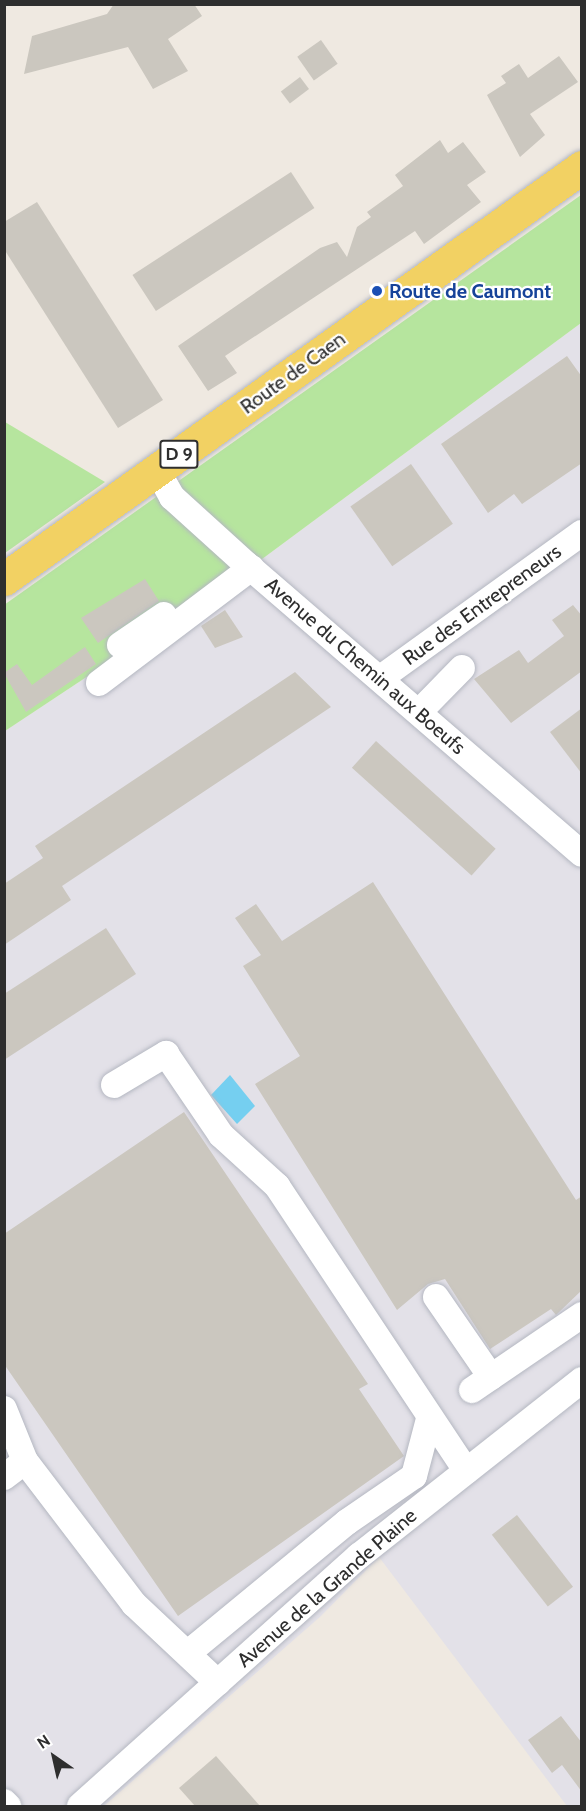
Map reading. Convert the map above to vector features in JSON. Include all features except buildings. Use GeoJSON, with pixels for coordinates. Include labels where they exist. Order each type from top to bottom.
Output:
{"type":"FeatureCollection","features":[{"type":"Feature","properties":{"kind":"main road","name":"Route de Caen"},"geometry":{"type":"LineString","coordinates":[[4,579],[582,167]]}},
{"type":"Feature","properties":{"kind":"street","name":"Avenue du Chemin aux Boeufs"},"geometry":{"type":"LineString","coordinates":[[157,470],[172,497],[582,854]]}},
{"type":"Feature","properties":{"kind":"street","name":"Rue des Entrepreneurs"},"geometry":{"type":"LineString","coordinates":[[381,677],[582,533]]}},
{"type":"Feature","properties":{"kind":"street"},"geometry":{"type":"LineString","coordinates":[[120,645],[243,561]]}},
{"type":"Feature","properties":{"kind":"street"},"geometry":{"type":"LineString","coordinates":[[99,683],[243,561]]}},
{"type":"Feature","properties":{"kind":"street"},"geometry":{"type":"LineString","coordinates":[[420,711],[462,668]]}},
{"type":"Feature","properties":{"kind":"street"},"geometry":{"type":"LineString","coordinates":[[114,1085],[166,1054],[221,1135],[277,1186],[429,1419],[466,1471]]}},
{"type":"Feature","properties":{"kind":"street"},"geometry":{"type":"LineString","coordinates":[[436,1297],[481,1384],[582,1315]]}},
{"type":"Feature","properties":{"kind":"street","name":"Avenue de la Grande Plaine"},"geometry":{"type":"LineString","coordinates":[[80,1806],[359,1556],[582,1380]]}},
{"type":"Feature","properties":{"kind":"street"},"geometry":{"type":"LineString","coordinates":[[4,1409],[25,1461],[134,1604],[218,1683]]}},
{"type":"Feature","properties":{"kind":"street"},"geometry":{"type":"LineString","coordinates":[[188,1653],[347,1522],[414,1476],[429,1419]]}},
{"type":"Feature","properties":{"kind":"street"},"geometry":{"type":"LineString","coordinates":[[4,1477],[25,1461]]}},
{"type":"Feature","properties":{"kind":"street"},"geometry":{"type":"LineString","coordinates":[[4,1802],[8,1806]]}},
{"type":"Feature","properties":{"kind":"shaded area"},"geometry":{"type":"Polygon","coordinates":[[[581,323],[581,1806],[567,1806],[379,1557],[321,1616],[104,1806],[5,1806],[5,731],[239,576],[581,323]]]}},
{"type":"Feature","properties":{"kind":"green space"},"geometry":{"type":"Polygon","coordinates":[[[581,195],[581,323],[239,576],[5,731],[4,605],[581,195]]]}},
{"type":"Feature","properties":{"kind":"green space"},"geometry":{"type":"Polygon","coordinates":[[[5,422],[105,482],[4,553],[5,422]]]}},
{"type":"Feature","properties":{"kind":"water"},"geometry":{"type":"Polygon","coordinates":[[[230,1075],[255,1106],[237,1124],[211,1095],[230,1075]]]}},
{"type":"Feature","properties":{"kind":"place","name":"Route de Caumont"},"geometry":{"type":"Point","coordinates":[377,291]}}]}
